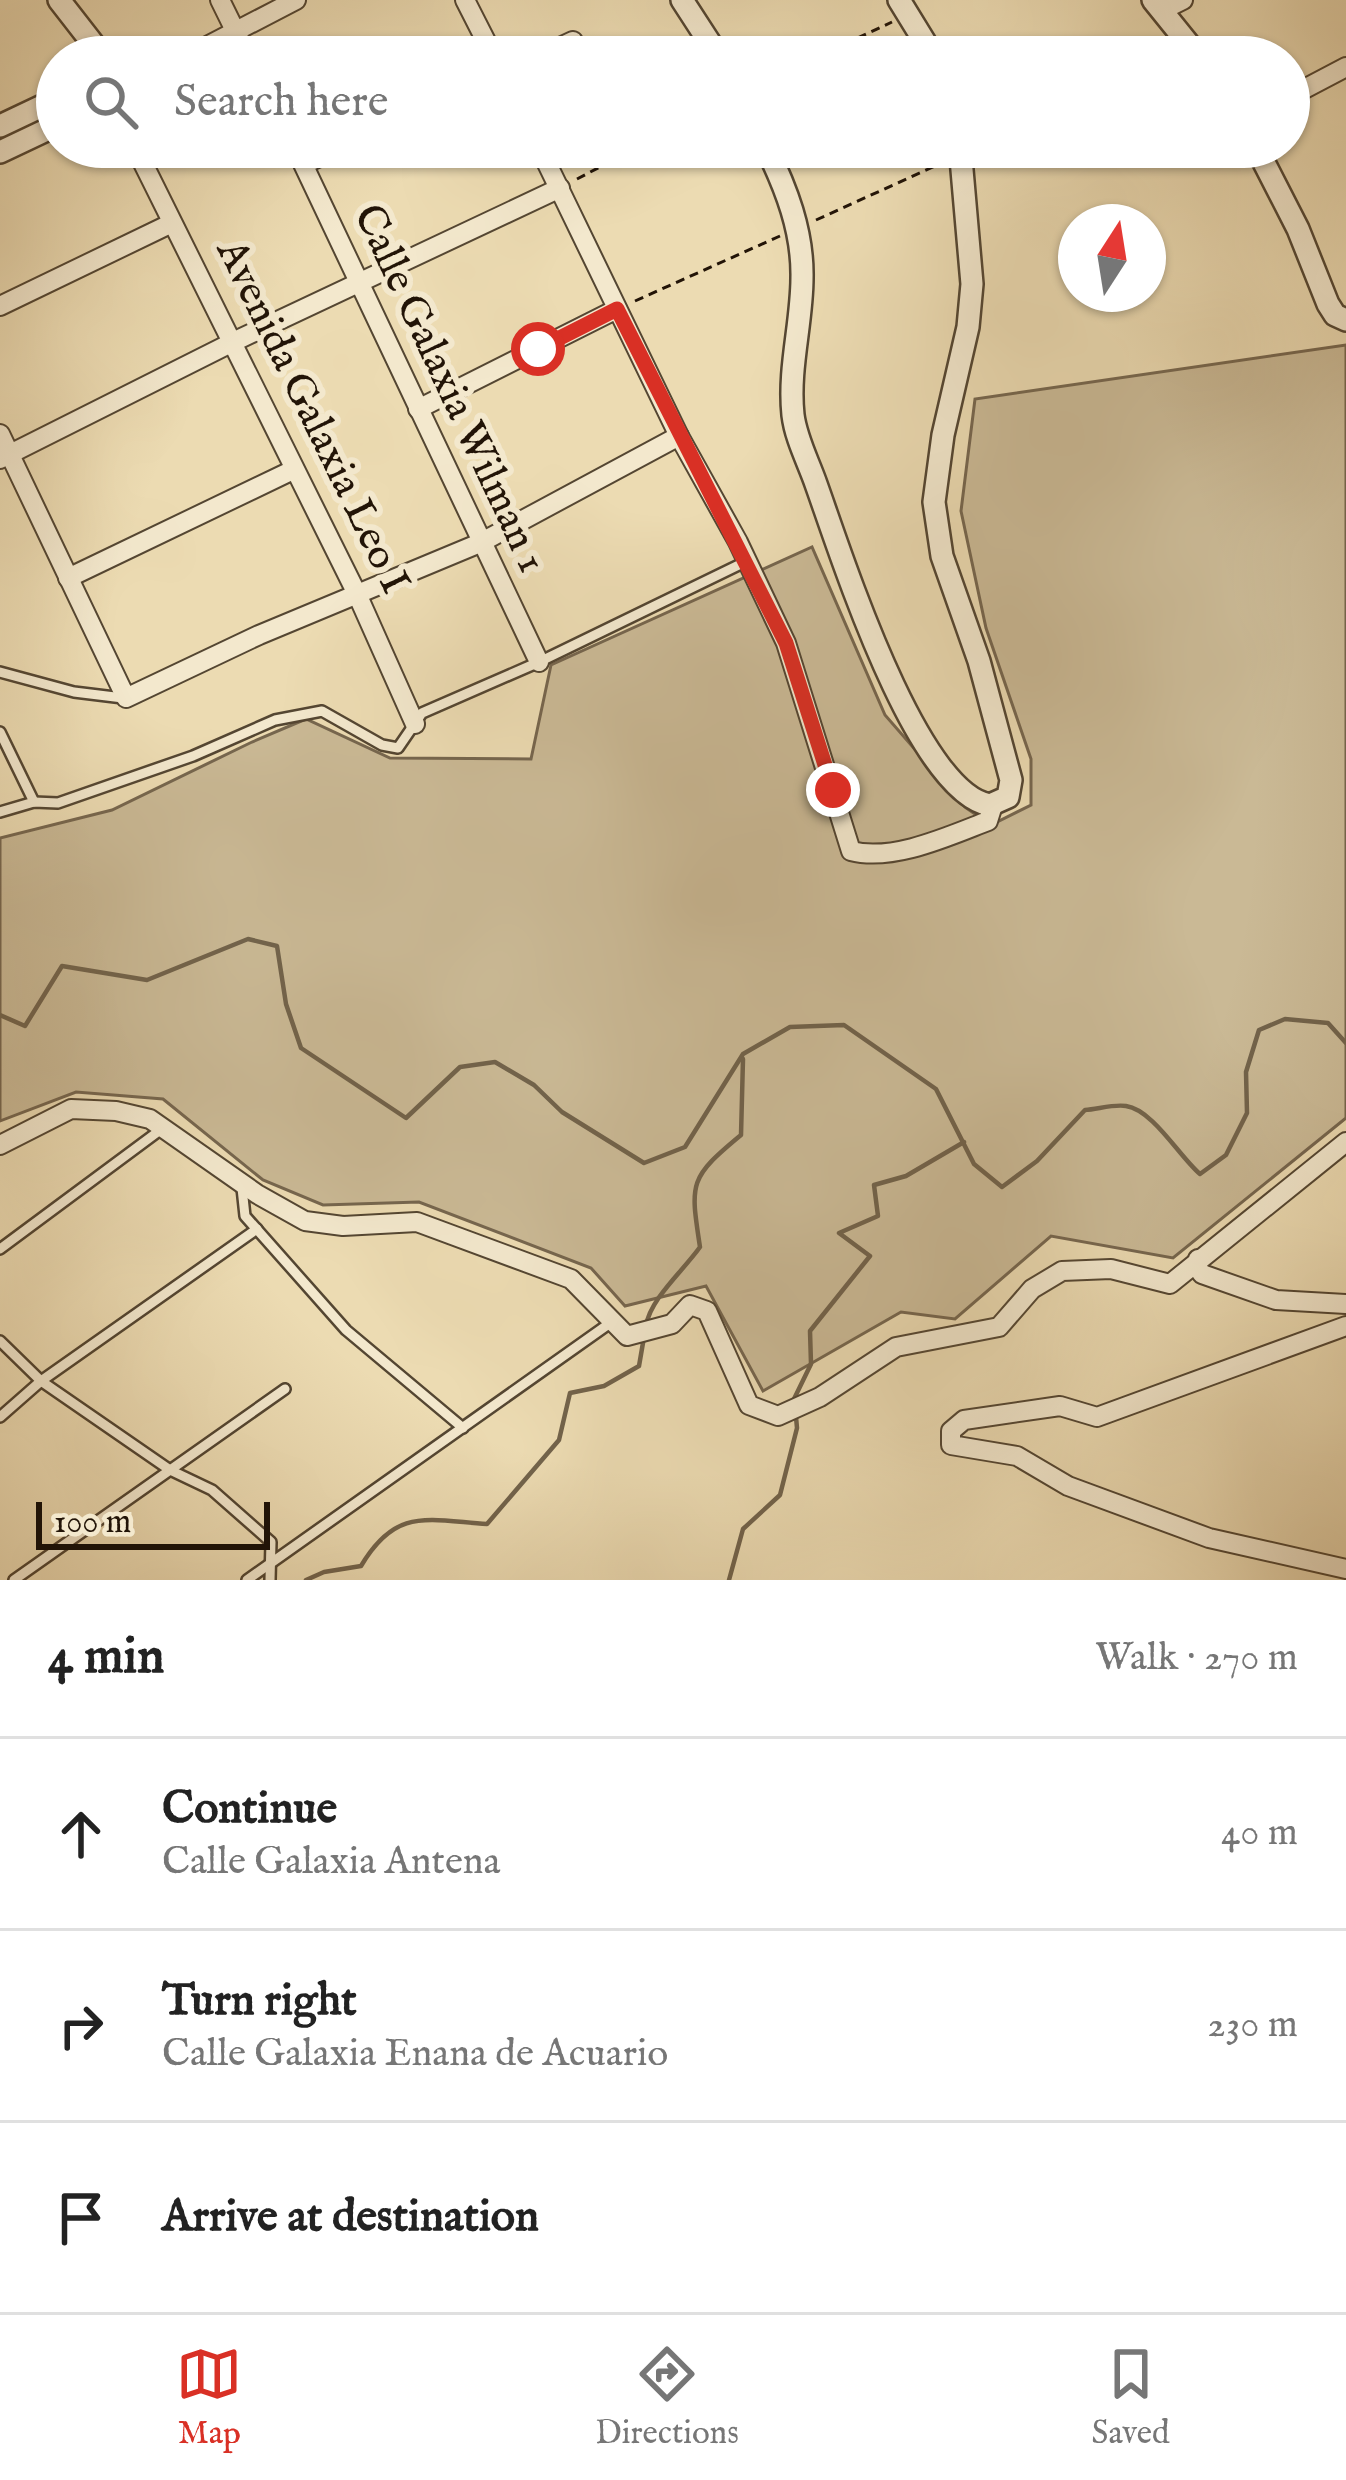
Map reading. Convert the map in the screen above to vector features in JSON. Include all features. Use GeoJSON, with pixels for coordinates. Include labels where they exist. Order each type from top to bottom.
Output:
{"type":"FeatureCollection","features":[{"type":"Feature","properties":{"kind":"street"},"geometry":{"type":"LineString","coordinates":[[59,0],[87,36]]}},
{"type":"Feature","properties":{"kind":"street"},"geometry":{"type":"LineString","coordinates":[[220,0],[238,36]]}},
{"type":"Feature","properties":{"kind":"street"},"geometry":{"type":"LineString","coordinates":[[224,36],[296,0]]}},
{"type":"Feature","properties":{"kind":"street"},"geometry":{"type":"LineString","coordinates":[[465,0],[483,36]]}},
{"type":"Feature","properties":{"kind":"street"},"geometry":{"type":"LineString","coordinates":[[682,0],[705,36]]}},
{"type":"Feature","properties":{"kind":"street"},"geometry":{"type":"LineString","coordinates":[[1182,36],[1157,5],[1183,0]]}},
{"type":"Feature","properties":{"kind":"street"},"geometry":{"type":"LineString","coordinates":[[904,7],[921,36]]}},
{"type":"Feature","properties":{"kind":"street"},"geometry":{"type":"LineString","coordinates":[[1310,86],[1346,67]]}},
{"type":"Feature","properties":{"kind":"street"},"geometry":{"type":"LineString","coordinates":[[0,126],[36,108]]}},
{"type":"Feature","properties":{"kind":"street"},"geometry":{"type":"LineString","coordinates":[[0,152],[36,134]]}},
{"type":"Feature","properties":{"kind":"street","name":"Avenida Galaxia Leo I"},"geometry":{"type":"LineString","coordinates":[[145,168],[357,594],[415,724]]}},
{"type":"Feature","properties":{"kind":"street","name":"Calle Galaxia Wilman 1"},"geometry":{"type":"LineString","coordinates":[[306,168],[539,662]]}},
{"type":"Feature","properties":{"kind":"street"},"geometry":{"type":"LineString","coordinates":[[550,168],[679,436],[786,643],[851,851],[866,855],[950,836],[988,821],[993,805]]}},
{"type":"Feature","properties":{"kind":"street"},"geometry":{"type":"LineString","coordinates":[[776,168],[800,247],[802,276],[792,388],[797,437],[840,557],[901,702],[922,740],[967,796],[993,805],[1008,797],[1011,780],[979,661],[942,556],[934,502],[972,284],[962,168]]}},
{"type":"Feature","properties":{"kind":"street"},"geometry":{"type":"LineString","coordinates":[[1267,168],[1328,304],[1346,320]]}},
{"type":"Feature","properties":{"kind":"street"},"geometry":{"type":"LineString","coordinates":[[5,457],[233,342],[560,188]]}},
{"type":"Feature","properties":{"kind":"street"},"geometry":{"type":"LineString","coordinates":[[0,306],[172,223]]}},
{"type":"Feature","properties":{"kind":"street"},"geometry":{"type":"LineString","coordinates":[[418,409],[617,309]]}},
{"type":"Feature","properties":{"kind":"street"},"geometry":{"type":"LineString","coordinates":[[0,434],[5,457],[126,698],[259,635],[480,543],[679,436]]}},
{"type":"Feature","properties":{"kind":"street"},"geometry":{"type":"LineString","coordinates":[[68,578],[293,470]]}},
{"type":"Feature","properties":{"kind":"street"},"geometry":{"type":"LineString","coordinates":[[0,1145],[71,1109],[116,1111],[150,1119],[305,1221],[343,1226],[417,1222],[571,1279],[627,1336],[672,1324],[690,1304],[707,1311],[749,1405],[778,1416],[820,1397],[896,1347],[999,1327],[1032,1289],[1062,1271],[1111,1269],[1170,1284],[1346,1142]]}},
{"type":"Feature","properties":{"kind":"street"},"geometry":{"type":"LineString","coordinates":[[1198,1259],[1202,1274],[1276,1300],[1346,1304]]}},
{"type":"Feature","properties":{"kind":"street"},"geometry":{"type":"LineString","coordinates":[[1346,1325],[1097,1417],[1060,1406],[964,1420],[951,1431],[951,1444],[1017,1456],[1068,1486],[1120,1508],[1209,1538],[1346,1569]]}},
{"type":"Feature","properties":{"kind":"lane"},"geometry":{"type":"LineString","coordinates":[[0,812],[34,802],[58,803],[194,756],[275,720],[322,711],[382,745],[398,748],[422,712],[539,662],[746,561]]}},
{"type":"Feature","properties":{"kind":"lane"},"geometry":{"type":"LineString","coordinates":[[0,672],[74,692],[126,698]]}},
{"type":"Feature","properties":{"kind":"lane"},"geometry":{"type":"LineString","coordinates":[[0,732],[34,802]]}},
{"type":"Feature","properties":{"kind":"lane"},"geometry":{"type":"LineString","coordinates":[[0,1249],[163,1128]]}},
{"type":"Feature","properties":{"kind":"lane"},"geometry":{"type":"LineString","coordinates":[[241,1183],[245,1216],[346,1330],[463,1429]]}},
{"type":"Feature","properties":{"kind":"lane"},"geometry":{"type":"LineString","coordinates":[[0,1417],[41,1382],[256,1229]]}},
{"type":"Feature","properties":{"kind":"lane"},"geometry":{"type":"LineString","coordinates":[[247,1580],[613,1322]]}},
{"type":"Feature","properties":{"kind":"lane"},"geometry":{"type":"LineString","coordinates":[[0,1341],[41,1382],[170,1470],[212,1490],[272,1542],[270,1580]]}},
{"type":"Feature","properties":{"kind":"lane"},"geometry":{"type":"LineString","coordinates":[[14,1580],[286,1389]]}},
{"type":"Feature","properties":{"kind":"path"},"geometry":{"type":"LineString","coordinates":[[854,36],[904,7]]}},
{"type":"Feature","properties":{"kind":"path"},"geometry":{"type":"LineString","coordinates":[[560,188],[598,168]]}},
{"type":"Feature","properties":{"kind":"shaded area"},"geometry":{"type":"Polygon","coordinates":[[[1346,345],[1346,1118],[1173,1258],[1051,1236],[955,1319],[901,1312],[763,1391],[706,1286],[625,1306],[591,1268],[419,1202],[323,1205],[263,1180],[163,1099],[76,1092],[0,1121],[0,838],[112,810],[306,719],[390,758],[531,759],[551,665],[812,547],[885,715],[965,807],[991,825],[1031,805],[1031,759],[986,628],[961,511],[975,399],[1346,345]]]}},
{"type":"Feature","properties":{"kind":"waterway"},"geometry":{"type":"LineString","coordinates":[[0,1015],[25,1026],[62,966],[147,980],[248,939],[277,946],[286,1004],[301,1048],[406,1118],[460,1067],[495,1062],[534,1085],[562,1112],[644,1163],[685,1147],[743,1054],[790,1027],[844,1025],[936,1089],[974,1164],[1002,1187],[1037,1161],[1085,1110],[1116,1106],[1146,1116],[1200,1174],[1226,1155],[1247,1113],[1246,1072],[1259,1030],[1285,1019],[1328,1023],[1346,1043]]}},
{"type":"Feature","properties":{"kind":"waterway"},"geometry":{"type":"LineString","coordinates":[[646,1326],[660,1295],[700,1247],[697,1183],[711,1162],[741,1135],[743,1059]]}},
{"type":"Feature","properties":{"kind":"waterway"},"geometry":{"type":"LineString","coordinates":[[794,1399],[811,1364],[810,1331],[870,1256],[839,1233],[878,1216],[874,1185],[906,1176],[964,1142]]}},
{"type":"Feature","properties":{"kind":"waterway"},"geometry":{"type":"LineString","coordinates":[[306,1580],[361,1566],[387,1534],[415,1521],[487,1524],[559,1440],[570,1393],[604,1386],[639,1366],[644,1337]]}},
{"type":"Feature","properties":{"kind":"waterway"},"geometry":{"type":"LineString","coordinates":[[729,1580],[743,1529],[780,1495],[796,1417]]}},
{"type":"Feature","properties":{"kind":"route"},"geometry":{"type":"LineString","coordinates":[[538,349],[617,309],[786,643],[833,790]]}}]}
